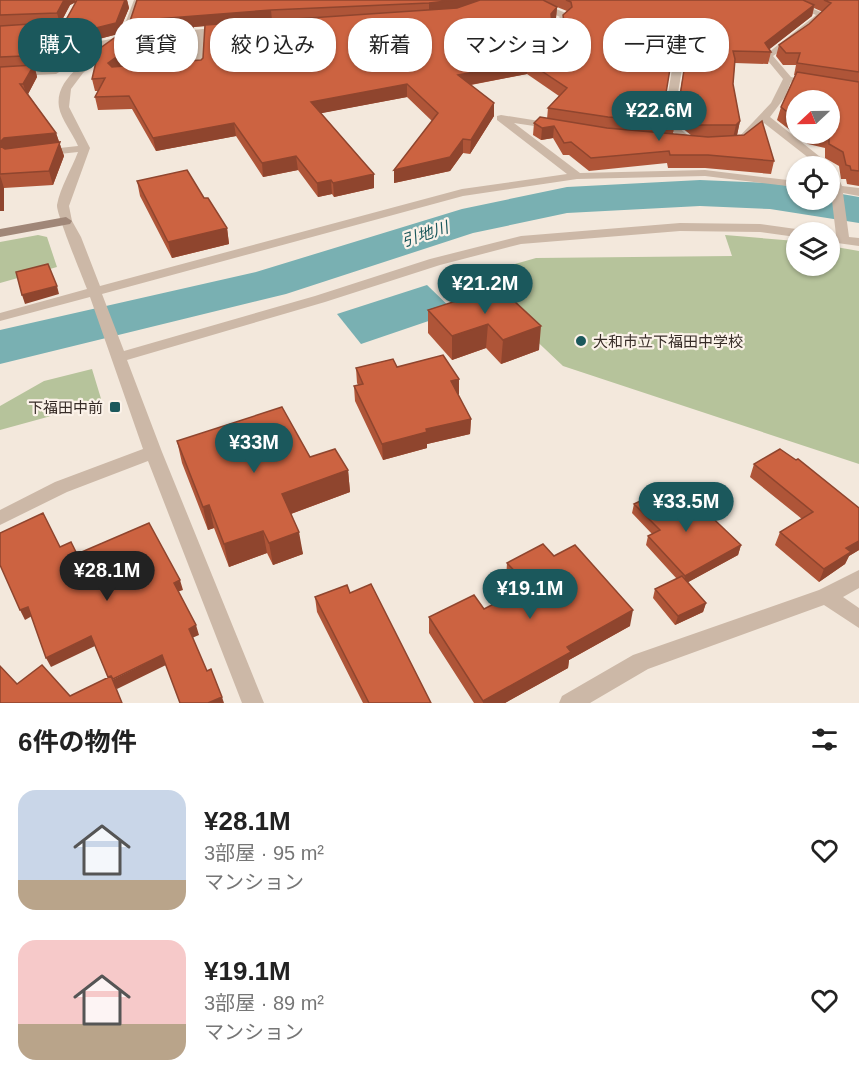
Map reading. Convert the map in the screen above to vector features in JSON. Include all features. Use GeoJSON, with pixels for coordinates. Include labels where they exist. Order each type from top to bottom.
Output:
{"type":"FeatureCollection","features":[{"type":"Feature","properties":{"kind":"street"},"geometry":{"type":"LineString","coordinates":[[528,0],[565,16],[563,18]]}},
{"type":"Feature","properties":{"kind":"street"},"geometry":{"type":"LineString","coordinates":[[784,0],[822,14],[802,32],[768,56],[788,79],[820,84]]}},
{"type":"Feature","properties":{"kind":"street"},"geometry":{"type":"LineString","coordinates":[[132,18],[135,2]]}},
{"type":"Feature","properties":{"kind":"street"},"geometry":{"type":"LineString","coordinates":[[198,31],[210,30]]}},
{"type":"Feature","properties":{"kind":"street"},"geometry":{"type":"LineString","coordinates":[[198,68],[200,68],[201,31]]}},
{"type":"Feature","properties":{"kind":"street"},"geometry":{"type":"LineString","coordinates":[[0,74],[53,72],[99,44],[114,40]]}},
{"type":"Feature","properties":{"kind":"street"},"geometry":{"type":"LineString","coordinates":[[114,47],[80,71],[66,89],[64,107],[85,148],[63,206],[66,220],[75,237],[153,452],[253,703]]}},
{"type":"Feature","properties":{"kind":"street"},"geometry":{"type":"LineString","coordinates":[[677,72],[668,124],[691,143]]}},
{"type":"Feature","properties":{"kind":"street"},"geometry":{"type":"LineString","coordinates":[[726,144],[737,143],[764,118],[784,91],[788,79]]}},
{"type":"Feature","properties":{"kind":"street"},"geometry":{"type":"LineString","coordinates":[[571,129],[501,118],[577,176]]}},
{"type":"Feature","properties":{"kind":"street"},"geometry":{"type":"LineString","coordinates":[[764,118],[812,156]]}},
{"type":"Feature","properties":{"kind":"street"},"geometry":{"type":"LineString","coordinates":[[669,140],[705,144]]}},
{"type":"Feature","properties":{"kind":"street"},"geometry":{"type":"LineString","coordinates":[[29,155],[85,148]]}},
{"type":"Feature","properties":{"kind":"street"},"geometry":{"type":"LineString","coordinates":[[0,318],[76,298],[96,297],[462,193],[577,176],[705,173],[786,183]]}},
{"type":"Feature","properties":{"kind":"street"},"geometry":{"type":"LineString","coordinates":[[840,190],[859,192]]}},
{"type":"Feature","properties":{"kind":"street"},"geometry":{"type":"LineString","coordinates":[[0,232],[66,220]]}},
{"type":"Feature","properties":{"kind":"street"},"geometry":{"type":"LineString","coordinates":[[118,353],[320,298],[435,262],[521,240],[680,227],[760,228],[786,232]]}},
{"type":"Feature","properties":{"kind":"street"},"geometry":{"type":"LineString","coordinates":[[840,237],[859,242]]}},
{"type":"Feature","properties":{"kind":"street"},"geometry":{"type":"LineString","coordinates":[[0,518],[61,488],[153,452]]}},
{"type":"Feature","properties":{"kind":"street"},"geometry":{"type":"LineString","coordinates":[[570,703],[641,662],[826,596],[859,578]]}},
{"type":"Feature","properties":{"kind":"street"},"geometry":{"type":"LineString","coordinates":[[826,596],[859,619]]}},
{"type":"Feature","properties":{"kind":"green space"},"geometry":{"type":"Polygon","coordinates":[[[38,235],[47,237],[57,267],[0,283],[0,242],[38,235]]]}},
{"type":"Feature","properties":{"kind":"green space","name":"大和市立下福田中学校"},"geometry":{"type":"Polygon","coordinates":[[[725,235],[786,240],[786,276],[840,276],[840,248],[859,251],[859,464],[563,366],[469,277],[536,258],[732,256],[725,235]]]}},
{"type":"Feature","properties":{"kind":"green space"},"geometry":{"type":"Polygon","coordinates":[[[92,369],[102,402],[0,430],[0,406],[44,381],[92,369]]]}},
{"type":"Feature","properties":{"kind":"water"},"geometry":{"type":"Polygon","coordinates":[[[427,285],[455,312],[361,344],[337,314],[427,285]]]}},
{"type":"Feature","properties":{"kind":"building"},"geometry":{"type":"Polygon","coordinates":[[[0,0],[64,0],[57,13],[0,15],[0,0]]]}},
{"type":"Feature","properties":{"kind":"building"},"geometry":{"type":"Polygon","coordinates":[[[77,0],[125,0],[118,18],[114,18],[114,24],[102,26],[102,18],[67,18],[77,0]]]}},
{"type":"Feature","properties":{"kind":"building"},"geometry":{"type":"Polygon","coordinates":[[[137,0],[455,0],[168,18],[131,18],[137,0]]]}},
{"type":"Feature","properties":{"kind":"building"},"geometry":{"type":"Polygon","coordinates":[[[480,0],[543,0],[557,7],[551,14],[551,18],[444,18],[444,72],[474,72],[458,75],[494,103],[471,140],[463,139],[450,157],[394,170],[438,113],[407,84],[311,102],[374,174],[333,183],[331,180],[317,183],[296,156],[262,163],[234,123],[153,138],[129,96],[95,97],[105,78],[92,79],[94,72],[102,72],[102,47],[114,38],[114,59],[108,63],[114,67],[114,72],[198,72],[198,60],[203,58],[205,25],[210,25],[210,72],[336,72],[336,18],[309,18],[457,8],[480,0]]]}},
{"type":"Feature","properties":{"kind":"building"},"geometry":{"type":"Polygon","coordinates":[[[566,0],[803,0],[814,5],[765,43],[771,52],[733,51],[735,59],[733,84],[740,121],[736,125],[697,125],[678,109],[684,72],[729,72],[729,18],[603,18],[603,72],[670,72],[663,111],[675,122],[608,117],[548,108],[567,88],[543,72],[591,72],[591,18],[564,18],[563,15],[572,7],[571,2],[566,0]]]}},
{"type":"Feature","properties":{"kind":"building"},"geometry":{"type":"Polygon","coordinates":[[[824,0],[859,0],[859,72],[797,63],[800,53],[786,53],[779,45],[809,24],[831,3],[824,0]]]}},
{"type":"Feature","properties":{"kind":"building"},"geometry":{"type":"Polygon","coordinates":[[[18,25],[18,56],[0,57],[0,26],[18,25]]]}},
{"type":"Feature","properties":{"kind":"building"},"geometry":{"type":"Polygon","coordinates":[[[18,66],[18,72],[30,72],[23,84],[20,84],[56,133],[4,138],[0,142],[0,67],[18,66]]]}},
{"type":"Feature","properties":{"kind":"building"},"geometry":{"type":"Polygon","coordinates":[[[797,72],[859,82],[859,171],[851,170],[850,166],[846,165],[843,152],[829,144],[840,144],[840,90],[789,90],[797,72]]]}},
{"type":"Feature","properties":{"kind":"building"},"geometry":{"type":"Polygon","coordinates":[[[786,96],[786,111],[781,107],[786,96]]]}},
{"type":"Feature","properties":{"kind":"building"},"geometry":{"type":"Polygon","coordinates":[[[540,117],[607,128],[708,137],[744,135],[762,121],[774,161],[708,155],[670,155],[669,151],[591,158],[571,142],[564,143],[554,126],[542,128],[534,123],[540,117]]]}},
{"type":"Feature","properties":{"kind":"building"},"geometry":{"type":"Polygon","coordinates":[[[60,142],[49,171],[0,174],[0,146],[5,149],[60,142]]]}},
{"type":"Feature","properties":{"kind":"building"},"geometry":{"type":"Polygon","coordinates":[[[187,170],[204,198],[208,198],[227,228],[168,242],[137,181],[187,170]]]}},
{"type":"Feature","properties":{"kind":"building"},"geometry":{"type":"Polygon","coordinates":[[[48,264],[57,286],[22,295],[16,272],[48,264]]]}},
{"type":"Feature","properties":{"kind":"building"},"geometry":{"type":"Polygon","coordinates":[[[499,287],[541,326],[503,340],[488,324],[452,336],[428,310],[499,287]]]}},
{"type":"Feature","properties":{"kind":"building"},"geometry":{"type":"Polygon","coordinates":[[[443,355],[459,379],[451,381],[471,419],[426,429],[427,432],[382,444],[354,386],[363,384],[356,368],[393,359],[397,367],[443,355]]]}},
{"type":"Feature","properties":{"kind":"building"},"geometry":{"type":"Polygon","coordinates":[[[282,407],[310,457],[335,449],[348,470],[282,494],[299,532],[269,543],[263,531],[224,544],[209,505],[203,507],[177,441],[282,407]]]}},
{"type":"Feature","properties":{"kind":"building"},"geometry":{"type":"Polygon","coordinates":[[[780,449],[796,460],[798,459],[859,508],[859,541],[846,548],[851,552],[824,569],[780,532],[813,512],[754,464],[780,449]]]}},
{"type":"Feature","properties":{"kind":"building"},"geometry":{"type":"Polygon","coordinates":[[[665,489],[688,512],[700,506],[741,545],[685,576],[648,536],[660,530],[634,504],[665,489]]]}},
{"type":"Feature","properties":{"kind":"building"},"geometry":{"type":"Polygon","coordinates":[[[43,513],[60,547],[71,542],[77,554],[149,523],[180,580],[174,583],[196,625],[189,629],[207,671],[211,669],[222,697],[208,703],[180,703],[162,655],[113,679],[111,676],[108,677],[91,636],[46,658],[28,607],[20,610],[0,565],[0,533],[43,513]]]}},
{"type":"Feature","properties":{"kind":"building"},"geometry":{"type":"Polygon","coordinates":[[[543,544],[554,556],[575,545],[633,610],[567,647],[571,652],[483,701],[429,617],[474,595],[484,609],[529,586],[507,563],[543,544]]]}},
{"type":"Feature","properties":{"kind":"building"},"geometry":{"type":"Polygon","coordinates":[[[682,576],[706,603],[678,616],[655,589],[682,576]]]}},
{"type":"Feature","properties":{"kind":"building"},"geometry":{"type":"Polygon","coordinates":[[[371,584],[431,703],[369,703],[315,597],[347,585],[350,593],[371,584]]]}},
{"type":"Feature","properties":{"kind":"building"},"geometry":{"type":"Polygon","coordinates":[[[42,665],[70,696],[111,676],[122,703],[0,703],[0,666],[17,684],[42,665]]]}},
{"type":"Feature","properties":{"kind":"waterway","name":"引地川"},"geometry":{"type":"LineString","coordinates":[[0,347],[269,284],[462,222],[567,200],[700,193],[770,196],[859,210]]}},
{"type":"Feature","properties":{"kind":"place","name":"大和市立下福田中学校"},"geometry":{"type":"Point","coordinates":[581,341]}},
{"type":"Feature","properties":{"kind":"place","name":"下福田中前"},"geometry":{"type":"Point","coordinates":[115,407]}}]}
